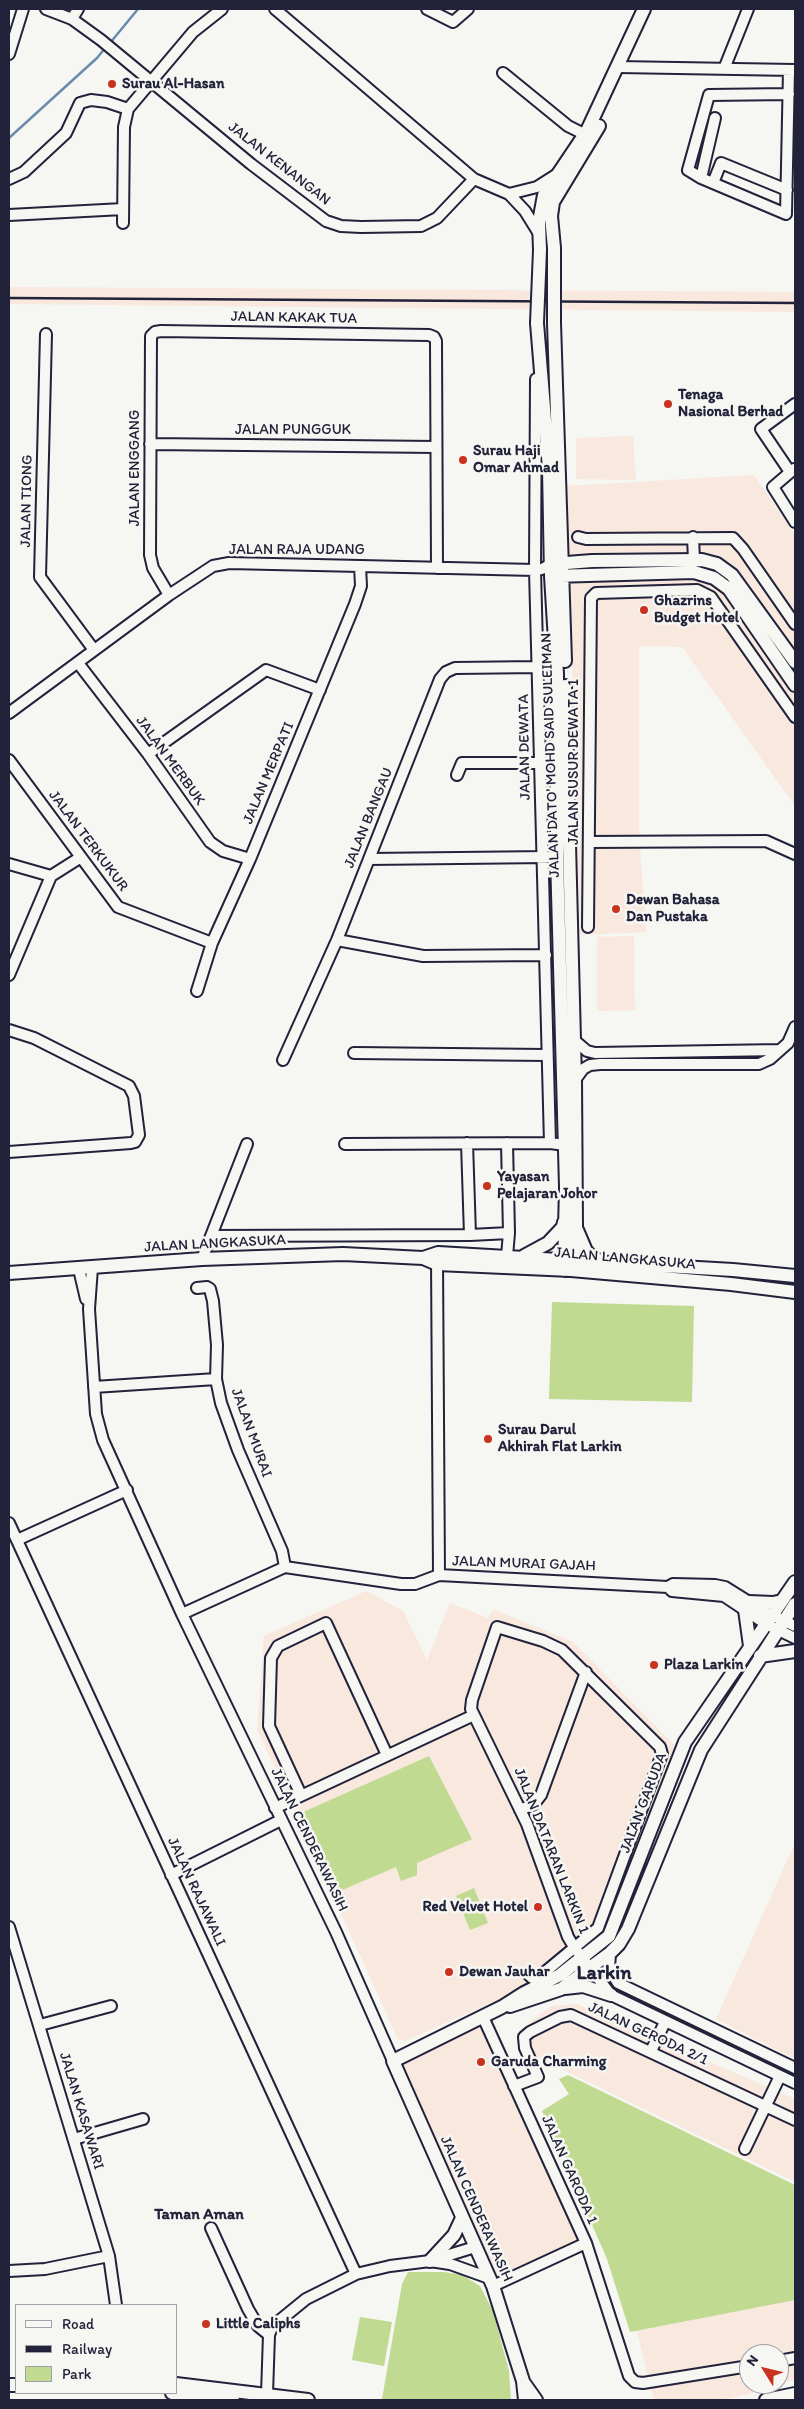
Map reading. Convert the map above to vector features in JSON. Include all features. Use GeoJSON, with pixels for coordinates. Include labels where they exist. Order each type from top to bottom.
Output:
{"type":"FeatureCollection","features":[{"type":"Feature","properties":{"kind":"main road"},"geometry":{"type":"LineString","coordinates":[[621,67],[644,9]]}},
{"type":"Feature","properties":{"kind":"main road","name":"JALAN DATO' MOHD SAID SULEIMAN"},"geometry":{"type":"LineString","coordinates":[[568,1265],[565,1146],[566,952],[550,570],[549,469],[537,323],[539,222],[544,195],[584,134],[621,67]]}},
{"type":"Feature","properties":{"kind":"main road","name":"JALAN DATO' MOHD SAID SULEIMAN"},"geometry":{"type":"LineString","coordinates":[[568,1265],[576,1226],[576,1080],[557,856],[557,674],[550,570],[554,323],[554,248],[551,216],[553,202],[603,118],[621,67]]}},
{"type":"Feature","properties":{"kind":"main road"},"geometry":{"type":"LineString","coordinates":[[550,570],[592,561],[691,566],[717,564],[732,575],[795,662]]}},
{"type":"Feature","properties":{"kind":"main road"},"geometry":{"type":"LineString","coordinates":[[691,566],[729,589],[795,686]]}},
{"type":"Feature","properties":{"kind":"main road"},"geometry":{"type":"LineString","coordinates":[[522,1257],[538,1250],[556,1236],[563,1227],[566,1214]]}},
{"type":"Feature","properties":{"kind":"main road"},"geometry":{"type":"LineString","coordinates":[[576,1226],[586,1251],[592,1257],[607,1264]]}},
{"type":"Feature","properties":{"kind":"main road","name":"JALAN LANGKASUKA"},"geometry":{"type":"LineString","coordinates":[[9,1273],[86,1269],[202,1259],[342,1254],[423,1258],[507,1256],[795,1292]]}},
{"type":"Feature","properties":{"kind":"main road","name":"JALAN LANGKASUKA"},"geometry":{"type":"LineString","coordinates":[[438,1258],[568,1265],[607,1264],[733,1270],[795,1276]]}},
{"type":"Feature","properties":{"kind":"main road","name":"JALAN GARUDA"},"geometry":{"type":"LineString","coordinates":[[502,2007],[527,2002],[560,1989],[609,1936],[685,1742],[795,1582]]}},
{"type":"Feature","properties":{"kind":"main road"},"geometry":{"type":"LineString","coordinates":[[750,1646],[747,1606],[782,1601]]}},
{"type":"Feature","properties":{"kind":"main road","name":"JALAN GARUDA"},"geometry":{"type":"LineString","coordinates":[[393,2061],[483,2017],[560,1975],[610,1953],[628,1929],[701,1750],[760,1656],[786,1626],[795,1604]]}},
{"type":"Feature","properties":{"kind":"main road"},"geometry":{"type":"LineString","coordinates":[[760,1656],[795,1652]]}},
{"type":"Feature","properties":{"kind":"main road"},"geometry":{"type":"LineString","coordinates":[[560,1989],[576,1985],[611,1995]]}},
{"type":"Feature","properties":{"kind":"main road","name":"JALAN CENDERAWASIH"},"geometry":{"type":"LineString","coordinates":[[393,2061],[491,2282],[522,2381],[525,2400]]}},
{"type":"Feature","properties":{"kind":"main road"},"geometry":{"type":"LineString","coordinates":[[430,2261],[454,2235],[462,2218]]}},
{"type":"Feature","properties":{"kind":"main road"},"geometry":{"type":"LineString","coordinates":[[517,2400],[522,2381]]}},
{"type":"Feature","properties":{"kind":"main road","name":"JALAN CENDERAWASIH"},"geometry":{"type":"LineString","coordinates":[[522,2381],[536,2400]]}},
{"type":"Feature","properties":{"kind":"main road"},"geometry":{"type":"LineString","coordinates":[[178,2384],[308,2400]]}},
{"type":"Feature","properties":{"kind":"main road"},"geometry":{"type":"LineString","coordinates":[[766,2400],[792,2393]]}},
{"type":"Feature","properties":{"kind":"main road"},"geometry":{"type":"LineString","coordinates":[[178,2394],[233,2400]]}},
{"type":"Feature","properties":{"kind":"street"},"geometry":{"type":"LineString","coordinates":[[9,54],[23,9]]}},
{"type":"Feature","properties":{"kind":"street","name":"JALAN KENANGAN"},"geometry":{"type":"LineString","coordinates":[[46,9],[72,19],[115,50],[313,213],[326,221],[341,226],[392,228],[429,224],[444,212],[474,178]]}},
{"type":"Feature","properties":{"kind":"street"},"geometry":{"type":"LineString","coordinates":[[72,19],[78,9]]}},
{"type":"Feature","properties":{"kind":"street"},"geometry":{"type":"LineString","coordinates":[[123,223],[124,126],[128,109],[193,32],[222,9]]}},
{"type":"Feature","properties":{"kind":"street"},"geometry":{"type":"LineString","coordinates":[[275,9],[474,178],[509,194],[534,223],[540,244]]}},
{"type":"Feature","properties":{"kind":"street"},"geometry":{"type":"LineString","coordinates":[[427,9],[453,22],[468,9]]}},
{"type":"Feature","properties":{"kind":"street"},"geometry":{"type":"LineString","coordinates":[[724,69],[748,9]]}},
{"type":"Feature","properties":{"kind":"street"},"geometry":{"type":"LineString","coordinates":[[621,67],[792,70],[789,94],[786,214],[713,184],[688,170],[709,95],[789,94]]}},
{"type":"Feature","properties":{"kind":"street"},"geometry":{"type":"LineString","coordinates":[[502,73],[549,112],[568,126],[584,134]]}},
{"type":"Feature","properties":{"kind":"street"},"geometry":{"type":"LineString","coordinates":[[9,179],[24,172],[66,133],[80,103],[91,100],[107,102],[128,109]]}},
{"type":"Feature","properties":{"kind":"street"},"geometry":{"type":"LineString","coordinates":[[701,178],[715,118]]}},
{"type":"Feature","properties":{"kind":"street"},"geometry":{"type":"LineString","coordinates":[[713,184],[721,163],[787,190]]}},
{"type":"Feature","properties":{"kind":"street"},"geometry":{"type":"LineString","coordinates":[[509,194],[537,188],[557,174]]}},
{"type":"Feature","properties":{"kind":"street"},"geometry":{"type":"LineString","coordinates":[[9,215],[123,209]]}},
{"type":"Feature","properties":{"kind":"street","name":"JALAN KAKAK TUA"},"geometry":{"type":"LineString","coordinates":[[151,336],[161,330],[429,335],[436,341],[436,446]]}},
{"type":"Feature","properties":{"kind":"street","name":"JALAN TIONG"},"geometry":{"type":"LineString","coordinates":[[46,334],[40,576],[94,650]]}},
{"type":"Feature","properties":{"kind":"street","name":"JALAN ENGGANG"},"geometry":{"type":"LineString","coordinates":[[151,336],[150,555],[153,568],[169,595]]}},
{"type":"Feature","properties":{"kind":"street"},"geometry":{"type":"LineString","coordinates":[[795,404],[761,429],[793,470],[773,487],[795,522]]}},
{"type":"Feature","properties":{"kind":"street","name":"JALAN PUNGGUK"},"geometry":{"type":"LineString","coordinates":[[150,444],[436,446]]}},
{"type":"Feature","properties":{"kind":"street"},"geometry":{"type":"LineString","coordinates":[[436,446],[437,568]]}},
{"type":"Feature","properties":{"kind":"street"},"geometry":{"type":"LineString","coordinates":[[578,537],[586,539],[733,538],[743,549],[795,624]]}},
{"type":"Feature","properties":{"kind":"street"},"geometry":{"type":"LineString","coordinates":[[693,537],[690,590],[697,590],[711,597],[794,712]]}},
{"type":"Feature","properties":{"kind":"street","name":"JALAN RAJA UDANG"},"geometry":{"type":"LineString","coordinates":[[9,713],[169,595],[213,566],[229,563],[550,570]]}},
{"type":"Feature","properties":{"kind":"street","name":"JALAN MERPATI"},"geometry":{"type":"LineString","coordinates":[[197,991],[212,943],[250,859],[356,604],[361,586],[360,566]]}},
{"type":"Feature","properties":{"kind":"street","name":"JALAN DEWATA"},"geometry":{"type":"LineString","coordinates":[[550,570],[538,667],[544,858],[546,1055],[550,1143]]}},
{"type":"Feature","properties":{"kind":"street","name":"JALAN SUSUR DEWATA 1"},"geometry":{"type":"LineString","coordinates":[[588,927],[591,598],[596,594],[690,590]]}},
{"type":"Feature","properties":{"kind":"street","name":"JALAN MERBUK"},"geometry":{"type":"LineString","coordinates":[[78,663],[148,754],[210,842],[223,851],[250,859]]}},
{"type":"Feature","properties":{"kind":"street","name":"JALAN BANGAU"},"geometry":{"type":"LineString","coordinates":[[283,1060],[337,940],[440,679],[446,672],[455,668],[538,667]]}},
{"type":"Feature","properties":{"kind":"street"},"geometry":{"type":"LineString","coordinates":[[148,754],[266,670],[320,690]]}},
{"type":"Feature","properties":{"kind":"street","name":"JALAN TERKUKUR"},"geometry":{"type":"LineString","coordinates":[[9,760],[118,907],[212,943]]}},
{"type":"Feature","properties":{"kind":"street"},"geometry":{"type":"LineString","coordinates":[[457,775],[462,764],[540,763]]}},
{"type":"Feature","properties":{"kind":"street"},"geometry":{"type":"LineString","coordinates":[[589,842],[766,841],[795,854]]}},
{"type":"Feature","properties":{"kind":"street"},"geometry":{"type":"LineString","coordinates":[[369,859],[544,858],[557,856]]}},
{"type":"Feature","properties":{"kind":"street"},"geometry":{"type":"LineString","coordinates":[[9,975],[51,876],[81,857]]}},
{"type":"Feature","properties":{"kind":"street"},"geometry":{"type":"LineString","coordinates":[[9,864],[51,876]]}},
{"type":"Feature","properties":{"kind":"street"},"geometry":{"type":"LineString","coordinates":[[337,940],[423,956],[546,955]]}},
{"type":"Feature","properties":{"kind":"street"},"geometry":{"type":"LineString","coordinates":[[576,1080],[583,1070],[590,1065],[759,1064],[788,1043],[795,1027]]}},
{"type":"Feature","properties":{"kind":"street"},"geometry":{"type":"LineString","coordinates":[[9,1030],[34,1038],[129,1086],[134,1096],[139,1134],[135,1142],[9,1152]]}},
{"type":"Feature","properties":{"kind":"street"},"geometry":{"type":"LineString","coordinates":[[574,1040],[587,1051],[595,1052],[718,1053],[780,1050]]}},
{"type":"Feature","properties":{"kind":"street"},"geometry":{"type":"LineString","coordinates":[[354,1053],[546,1055]]}},
{"type":"Feature","properties":{"kind":"street"},"geometry":{"type":"LineString","coordinates":[[467,1143],[470,1235]]}},
{"type":"Feature","properties":{"kind":"street"},"geometry":{"type":"LineString","coordinates":[[507,1256],[509,1232],[508,1143]]}},
{"type":"Feature","properties":{"kind":"street"},"geometry":{"type":"LineString","coordinates":[[345,1144],[550,1143],[565,1146]]}},
{"type":"Feature","properties":{"kind":"street"},"geometry":{"type":"LineString","coordinates":[[202,1259],[247,1144]]}},
{"type":"Feature","properties":{"kind":"street"},"geometry":{"type":"LineString","coordinates":[[210,1236],[470,1235],[509,1232]]}},
{"type":"Feature","properties":{"kind":"street"},"geometry":{"type":"LineString","coordinates":[[438,1258],[439,1576]]}},
{"type":"Feature","properties":{"kind":"street","name":"JALAN CENDERAWASIH"},"geometry":{"type":"LineString","coordinates":[[86,1269],[96,1414],[103,1440],[182,1614],[336,1932],[393,2061]]}},
{"type":"Feature","properties":{"kind":"street","name":"JALAN MURAI"},"geometry":{"type":"LineString","coordinates":[[197,1288],[209,1288],[214,1301],[216,1379],[221,1403],[282,1551],[285,1566]]}},
{"type":"Feature","properties":{"kind":"street"},"geometry":{"type":"LineString","coordinates":[[94,1387],[216,1379]]}},
{"type":"Feature","properties":{"kind":"street"},"geometry":{"type":"LineString","coordinates":[[17,1540],[127,1490]]}},
{"type":"Feature","properties":{"kind":"street","name":"JALAN RAJAWALI"},"geometry":{"type":"LineString","coordinates":[[9,1523],[356,2274]]}},
{"type":"Feature","properties":{"kind":"street"},"geometry":{"type":"LineString","coordinates":[[182,1614],[285,1566]]}},
{"type":"Feature","properties":{"kind":"street","name":"JALAN MURAI GAJAH"},"geometry":{"type":"LineString","coordinates":[[285,1566],[401,1584],[415,1584],[439,1576],[668,1587],[672,1591],[724,1596],[747,1606],[769,1620],[786,1626],[795,1638]]}},
{"type":"Feature","properties":{"kind":"street"},"geometry":{"type":"LineString","coordinates":[[302,1795],[269,1726],[272,1658],[278,1646],[326,1624],[387,1755]]}},
{"type":"Feature","properties":{"kind":"street","name":"JALAN DATARAN LARKIN 1"},"geometry":{"type":"LineString","coordinates":[[586,1672],[557,1647],[497,1627],[472,1700],[474,1714],[520,1810],[568,1937],[611,1995]]}},
{"type":"Feature","properties":{"kind":"street"},"geometry":{"type":"LineString","coordinates":[[520,1810],[534,1804],[541,1795],[586,1672],[660,1748],[662,1754],[600,1922],[594,1932],[539,1977],[532,1978],[528,1974]]}},
{"type":"Feature","properties":{"kind":"street"},"geometry":{"type":"LineString","coordinates":[[275,1808],[474,1714]]}},
{"type":"Feature","properties":{"kind":"street"},"geometry":{"type":"LineString","coordinates":[[662,1754],[677,1762]]}},
{"type":"Feature","properties":{"kind":"street"},"geometry":{"type":"LineString","coordinates":[[171,1875],[281,1820]]}},
{"type":"Feature","properties":{"kind":"street","name":"JALAN KASAWARI"},"geometry":{"type":"LineString","coordinates":[[9,1927],[108,2256],[116,2304]]}},
{"type":"Feature","properties":{"kind":"street"},"geometry":{"type":"LineString","coordinates":[[610,1953],[609,1969],[618,1983],[795,2068]]}},
{"type":"Feature","properties":{"kind":"street"},"geometry":{"type":"LineString","coordinates":[[611,1995],[795,2083]]}},
{"type":"Feature","properties":{"kind":"street"},"geometry":{"type":"LineString","coordinates":[[40,2025],[111,2006]]}},
{"type":"Feature","properties":{"kind":"street","name":"JALAN GERODA 2/1"},"geometry":{"type":"LineString","coordinates":[[514,2086],[538,2077],[524,2048],[524,2037],[560,2017],[571,2015],[795,2120]]}},
{"type":"Feature","properties":{"kind":"street","name":"JALAN GARODA 1"},"geometry":{"type":"LineString","coordinates":[[483,2017],[586,2243],[491,2282]]}},
{"type":"Feature","properties":{"kind":"street"},"geometry":{"type":"LineString","coordinates":[[651,2052],[665,2022]]}},
{"type":"Feature","properties":{"kind":"street"},"geometry":{"type":"LineString","coordinates":[[745,2149],[780,2076]]}},
{"type":"Feature","properties":{"kind":"street"},"geometry":{"type":"LineString","coordinates":[[74,2139],[143,2119]]}},
{"type":"Feature","properties":{"kind":"street"},"geometry":{"type":"LineString","coordinates":[[211,2228],[248,2309],[258,2326],[269,2335]]}},
{"type":"Feature","properties":{"kind":"street"},"geometry":{"type":"LineString","coordinates":[[586,2243],[618,2345],[629,2376],[635,2382],[643,2383],[739,2368]]}},
{"type":"Feature","properties":{"kind":"street"},"geometry":{"type":"LineString","coordinates":[[267,2394],[269,2335],[272,2327],[306,2299],[356,2274],[390,2266],[430,2261],[475,2247]]}},
{"type":"Feature","properties":{"kind":"street"},"geometry":{"type":"LineString","coordinates":[[9,2271],[45,2269],[108,2256]]}},
{"type":"Feature","properties":{"kind":"street"},"geometry":{"type":"LineString","coordinates":[[430,2261],[450,2264],[491,2282]]}},
{"type":"Feature","properties":{"kind":"shaded area"},"geometry":{"type":"Polygon","coordinates":[[[9,287],[795,292],[795,312],[9,304],[9,287]]]}},
{"type":"Feature","properties":{"kind":"shaded area"},"geometry":{"type":"Polygon","coordinates":[[[633,436],[636,480],[576,479],[576,438],[633,436]]]}},
{"type":"Feature","properties":{"kind":"shaded area"},"geometry":{"type":"Polygon","coordinates":[[[754,475],[795,535],[795,806],[682,647],[639,646],[639,833],[646,932],[580,935],[567,486],[754,475]]]}},
{"type":"Feature","properties":{"kind":"shaded area"},"geometry":{"type":"Polygon","coordinates":[[[634,936],[635,1010],[597,1011],[597,937],[634,936]]]}},
{"type":"Feature","properties":{"kind":"shaded area"},"geometry":{"type":"Polygon","coordinates":[[[366,1591],[403,1611],[427,1660],[450,1603],[488,1618],[493,1609],[573,1642],[679,1750],[604,1934],[547,1978],[405,2041],[398,2039],[257,1729],[264,1636],[366,1591]]]}},
{"type":"Feature","properties":{"kind":"shaded area"},"geometry":{"type":"Polygon","coordinates":[[[795,1843],[795,2059],[716,2019],[795,1843]]]}},
{"type":"Feature","properties":{"kind":"shaded area"},"geometry":{"type":"Polygon","coordinates":[[[577,2004],[795,2099],[795,2182],[530,2054],[526,2025],[551,2006],[577,2004]]]}},
{"type":"Feature","properties":{"kind":"shaded area"},"geometry":{"type":"Polygon","coordinates":[[[482,2023],[581,2241],[496,2281],[400,2064],[482,2023]]]}},
{"type":"Feature","properties":{"kind":"shaded area"},"geometry":{"type":"Polygon","coordinates":[[[795,2287],[795,2379],[789,2381],[789,2344],[739,2344],[739,2394],[747,2394],[722,2400],[654,2400],[635,2324],[795,2287]]]}},
{"type":"Feature","properties":{"kind":"green space"},"geometry":{"type":"Polygon","coordinates":[[[552,1302],[694,1306],[692,1402],[549,1399],[552,1302]]]}},
{"type":"Feature","properties":{"kind":"green space"},"geometry":{"type":"Polygon","coordinates":[[[429,1756],[472,1839],[417,1863],[417,1875],[401,1881],[396,1867],[333,1894],[301,1813],[429,1756]]]}},
{"type":"Feature","properties":{"kind":"green space"},"geometry":{"type":"Polygon","coordinates":[[[474,1888],[488,1923],[470,1930],[456,1896],[474,1888]]]}},
{"type":"Feature","properties":{"kind":"green space"},"geometry":{"type":"Polygon","coordinates":[[[568,2075],[795,2185],[795,2300],[630,2332],[607,2259],[542,2111],[569,2094],[559,2079],[568,2075]]]}},
{"type":"Feature","properties":{"kind":"green space"},"geometry":{"type":"Polygon","coordinates":[[[408,2272],[444,2272],[462,2275],[480,2286],[493,2311],[509,2371],[511,2400],[382,2399],[402,2284],[408,2272]]]}},
{"type":"Feature","properties":{"kind":"green space"},"geometry":{"type":"Polygon","coordinates":[[[360,2317],[392,2322],[384,2366],[352,2360],[360,2317]]]}},
{"type":"Feature","properties":{"kind":"waterway"},"geometry":{"type":"LineString","coordinates":[[110,43],[138,9]]}},
{"type":"Feature","properties":{"kind":"waterway"},"geometry":{"type":"LineString","coordinates":[[9,138],[97,58],[106,47]]}},
{"type":"Feature","properties":{"kind":"railway"},"geometry":{"type":"LineString","coordinates":[[9,298],[795,303]]}},
{"type":"Feature","properties":{"kind":"place","name":"Surau Al-Hasan"},"geometry":{"type":"Point","coordinates":[112,84]}},
{"type":"Feature","properties":{"kind":"place","name":"Tenaga Nasional Berhad"},"geometry":{"type":"Point","coordinates":[668,404]}},
{"type":"Feature","properties":{"kind":"place","name":"Surau Haji Omar Ahmad"},"geometry":{"type":"Point","coordinates":[463,460]}},
{"type":"Feature","properties":{"kind":"place","name":"Ghazrins Budget Hotel"},"geometry":{"type":"Point","coordinates":[644,610]}},
{"type":"Feature","properties":{"kind":"place","name":"Dewan Bahasa Dan Pustaka"},"geometry":{"type":"Point","coordinates":[616,909]}},
{"type":"Feature","properties":{"kind":"place","name":"Yayasan Pelajaran Johor"},"geometry":{"type":"Point","coordinates":[487,1186]}},
{"type":"Feature","properties":{"kind":"place","name":"Surau Darul Akhirah Flat Larkin"},"geometry":{"type":"Point","coordinates":[488,1439]}},
{"type":"Feature","properties":{"kind":"place","name":"Plaza Larkin"},"geometry":{"type":"Point","coordinates":[654,1665]}},
{"type":"Feature","properties":{"kind":"place","name":"Red Velvet Hotel"},"geometry":{"type":"Point","coordinates":[538,1907]}},
{"type":"Feature","properties":{"kind":"place","name":"Dewan Jauhar"},"geometry":{"type":"Point","coordinates":[449,1972]}},
{"type":"Feature","properties":{"kind":"place","name":"Garuda Charming"},"geometry":{"type":"Point","coordinates":[481,2062]}},
{"type":"Feature","properties":{"kind":"place","name":"Little Caliphs"},"geometry":{"type":"Point","coordinates":[206,2324]}},
{"type":"Feature","properties":{"kind":"district","name":"Larkin"},"geometry":{"type":"Point","coordinates":[604,1974]}},
{"type":"Feature","properties":{"kind":"district","name":"Taman Aman"},"geometry":{"type":"Point","coordinates":[199,2215]}}]}
